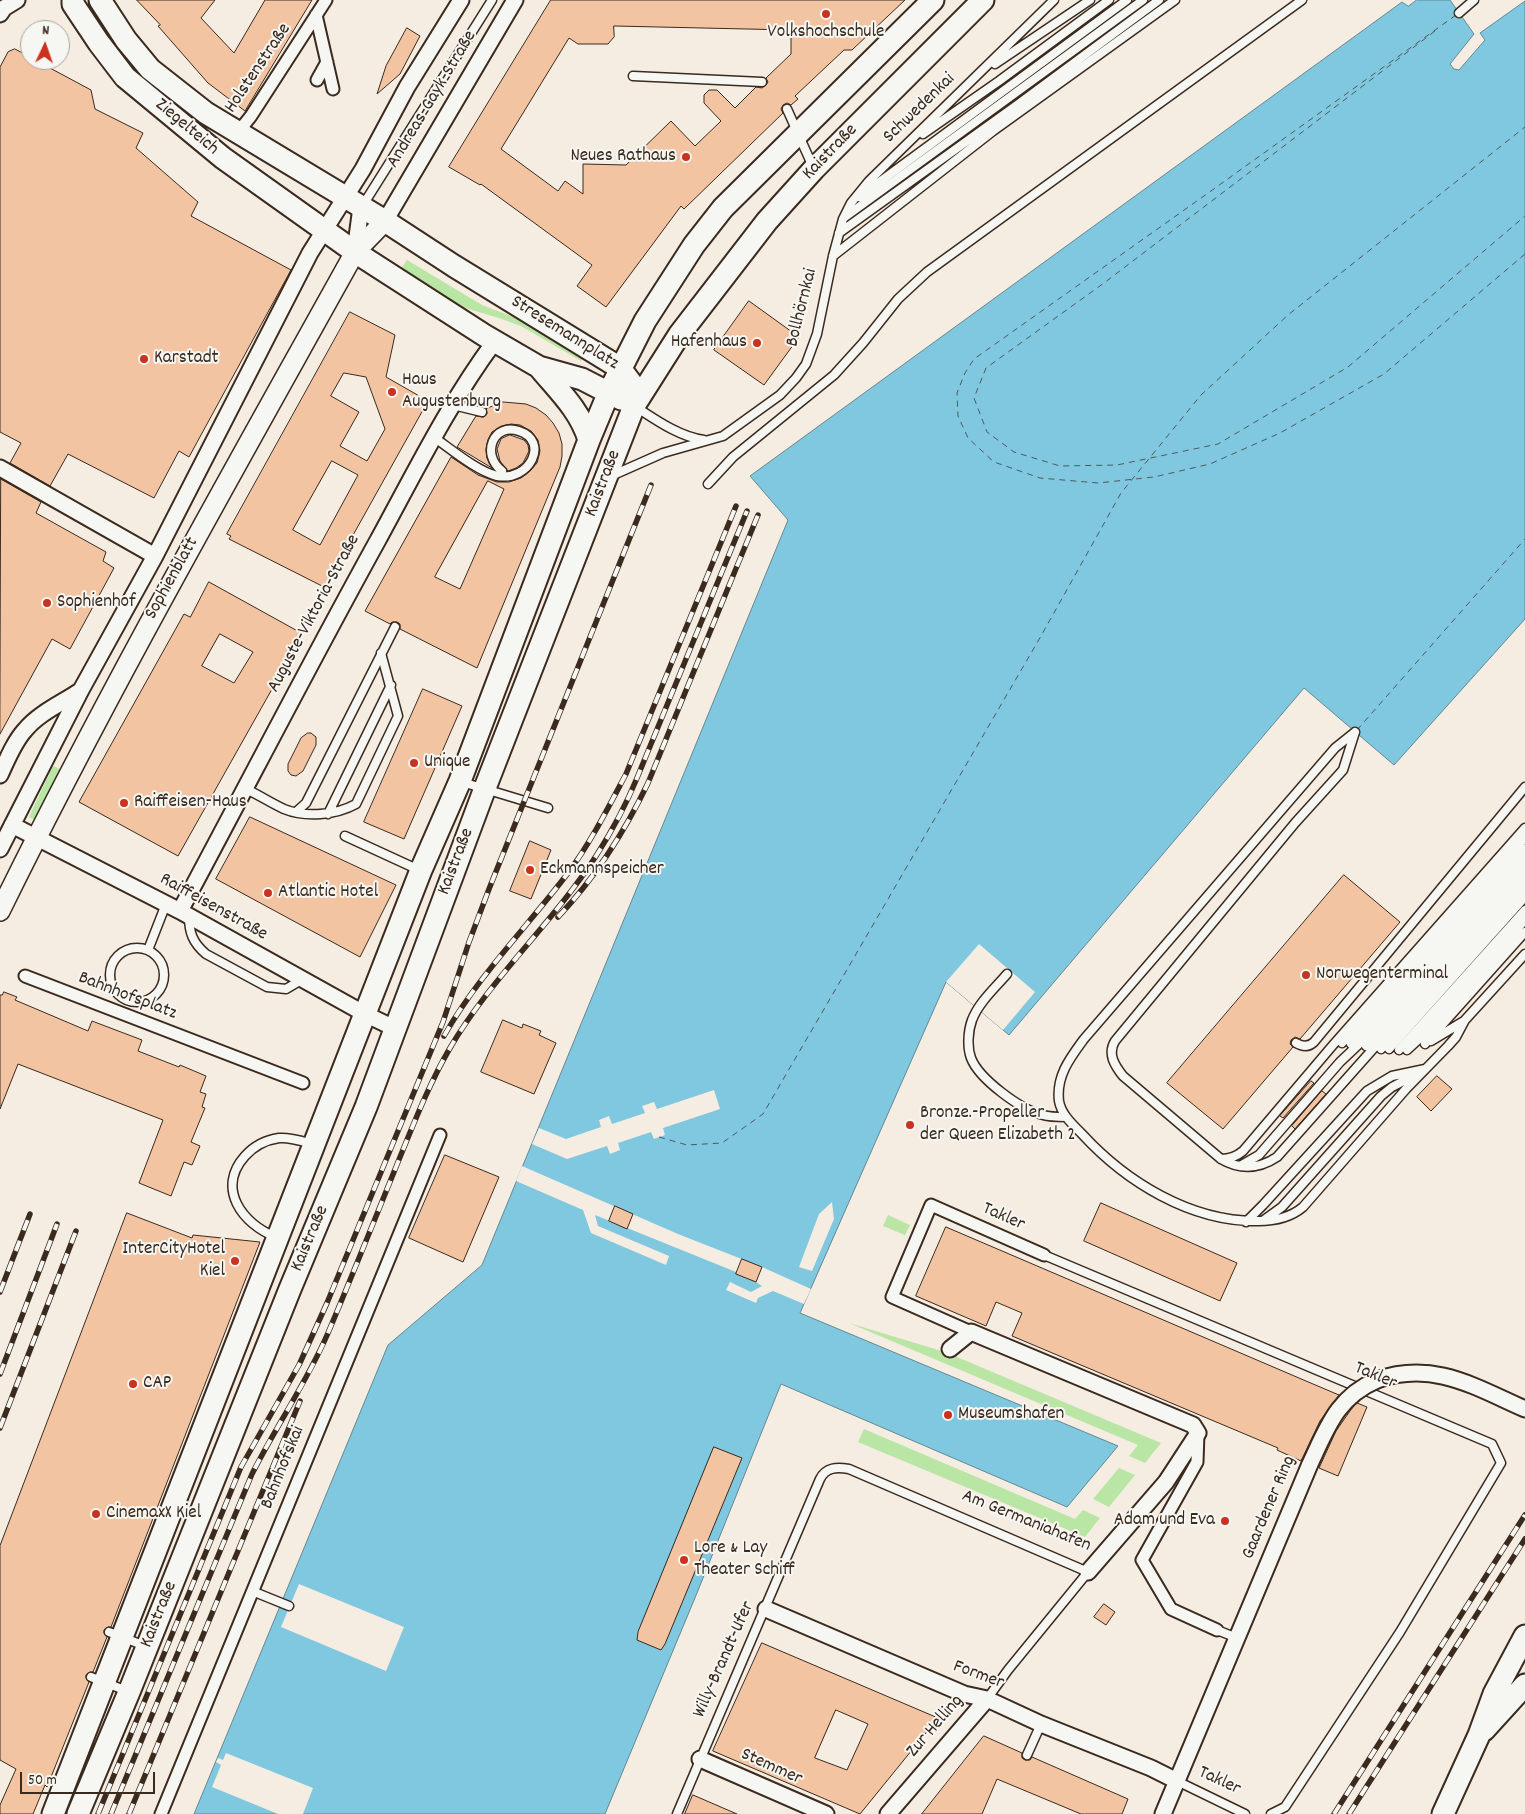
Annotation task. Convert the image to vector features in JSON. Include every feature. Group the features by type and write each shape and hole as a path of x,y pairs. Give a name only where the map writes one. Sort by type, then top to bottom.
{"main road":[{"name":"Ziegelteich","path":"73,0 98,43 125,77 210,149 355,252"},
{"name":"Ziegelteich","path":"100,0 126,40 150,69 206,113 385,221"},
{"name":"Kaistraße","path":"53,1814 115,1635 315,1145 421,870 460,782 589,440 620,368 645,321 694,245 723,208 933,0"},
{"name":"Kaistraße","path":"78,1814 129,1692 290,1289 366,1107 485,788 634,406 679,335 767,221 814,169 983,0"},
{"name":"Stresemannplatz","path":"385,221 454,266 620,368 632,384 634,406"},
{"name":"Stresemannplatz","path":"355,252 539,367 571,375 609,392 634,406"},
{"name":"Stresemannplatz","path":"539,367 575,409 583,423 589,440"},
{"path":"1444,1814 1479,1735 1494,1694 1525,1636"},
{"path":"1479,1735 1525,1685"}],"street":[{"name":"Holstenstraße","path":"238,131 251,116 326,0"},
{"name":"Andreas-Gayk-Straße","path":"324,230 353,202 369,157 407,87 461,0"},
{"name":"Andreas-Gayk-Straße","path":"385,221 515,0"},
{"path":"316,15 333,89"},
{"path":"317,80 327,62"},
{"path":"353,202 355,252"},
{"name":"Sophienblatt","path":"0,911 36,837 166,591 355,252 385,221"},
{"name":"Sophienblatt","path":"0,849 81,690 155,556 310,253 324,230"},
{"name":"Auguste-Viktoria-Straße","path":"178,910 246,789 338,612 453,405 495,341"},
{"path":"0,468 155,556"},
{"path":"0,775 25,729 41,716 81,690"},
{"name":"Raiffeisenstraße","path":"12,825 178,910 365,1014 394,1028"},
{"name":"Bahnhofsplatz","path":"25,976 303,1083"},
{"name":"Bahnhofskai","path":"161,1814 440,1135"},
{"name":"Takler","path":"971,1332 892,1298 931,1205 1044,1255"},
{"path":"950,1349 971,1332 1193,1425 1198,1433 1196,1462 1142,1560 1171,1609 1217,1630"},
{"name":"Gaardener Ring","path":"1163,1814 1310,1464 1333,1416 1346,1400 1370,1384 1388,1376 1413,1372 1454,1378 1525,1409"},
{"name":"Am Germaniahafen","path":"1088,1572 1166,1482 1198,1433"},
{"name":"Former","path":"766,1609 964,1694 987,1699 1040,1724 1151,1768 1177,1781"},
{"name":"Zur Helling","path":"888,1814 987,1699"},
{"name":"Stemmer","path":"700,1759 826,1814"}],"lane":[{"path":"353,202 492,0"},
{"name":"Schwedenkai","path":"833,256 843,219 851,203 870,180 1054,0"},
{"path":"978,74 1090,0"},
{"path":"905,146 999,81 1109,0"},
{"path":"851,203 1127,0"},
{"path":"843,219 1143,0"},
{"path":"839,233 1017,106 1159,0"},
{"path":"833,256 1002,125 1175,0"},
{"path":"708,484 733,457 834,375 863,343 898,299 927,272 1302,0"},
{"path":"1459,13 1474,0"},
{"path":"634,76 762,82"},
{"path":"787,109 814,169"},
{"name":"Bollhörnkai","path":"607,478 657,455 723,436 780,395 796,378 809,357 817,334 833,256"},
{"path":"453,405 482,412"},
{"path":"634,406 660,422 685,434 710,440"},
{"path":"435,438 478,468 497,476 508,476 524,470 534,458 532,442 527,435 520,431 512,429 504,431 492,442 490,451 492,459 502,471"},
{"path":"296,812 306,803 395,627"},
{"path":"246,789 285,809 296,812 328,814 344,810 356,804 398,716 381,653"},
{"path":"328,814 391,685"},
{"path":"1525,849 1277,1157 1254,1167 1238,1167 1221,1159 1123,1076 1113,1060 1112,1046 1295,824 1342,770 1355,732 1335,748 1084,1039 1060,1076 1059,1103 1066,1117 1090,1144 1124,1172 1162,1196 1217,1218 1246,1222 1286,1218 1296,1214 1303,1207 1406,1089 1456,1037 1466,1020 1525,954"},
{"path":"460,782 548,808"},
{"path":"1296,1043 1300,1046 1308,1046 1314,1042 1525,788"},
{"path":"1221,1159 1237,1156 1242,1151 1525,828"},
{"path":"345,836 421,870"},
{"path":"1366,1046 1525,838"},
{"path":"1366,1046 1525,858"},
{"path":"1366,1046 1525,868"},
{"path":"1366,1046 1525,878"},
{"path":"1366,1046 1525,887"},
{"path":"1238,1167 1259,1155 1340,1062 1366,1046 1525,897"},
{"path":"148,950 178,910 192,938 206,954 260,984 276,989 286,989 303,980"},
{"path":"1403,1050 1525,910"},
{"path":"1403,1050 1419,1040 1525,920"},
{"path":"1425,1044 1525,932"},
{"name":"Bahnhofsplatz","path":"129,949 148,950 157,957 163,967 163,985 151,999 140,1002 128,1001 117,994 111,984 111,965 118,955 129,949"},
{"path":"1006,974 978,1008 972,1021 969,1036 972,1060 994,1086 1022,1106 1043,1115 1066,1117"},
{"path":"1333,1045 1403,1050 1425,1044 1466,1020"},
{"path":"1262,1221 1282,1208 1381,1096 1392,1087 1427,1069"},
{"path":"1246,1222 1367,1091 1392,1076 1427,1069"},
{"path":"277,1238 257,1229 241,1213 233,1191 236,1170 242,1159 262,1142 286,1138 315,1145"},
{"name":"Takler","path":"1044,1255 1492,1444 1501,1463 1379,1666 1285,1807 1271,1814"},
{"name":"Am Germaniahafen","path":"832,1468 849,1470 1088,1572"},
{"name":"Willy-Brandt-Ufer","path":"677,1814 822,1474 832,1468"},
{"name":"Zur Helling","path":"987,1699 1008,1670 1088,1572"},
{"path":"252,1591 289,1606"},
{"path":"1217,1630 1237,1638"},
{"path":"115,1635 147,1646"},
{"path":"98,1680 129,1692"},
{"path":"1027,1755 1040,1724"},
{"name":"Takler","path":"1177,1781 1245,1814"}],"green space":[{"path":"407,260 482,305 529,323 584,355 581,361 521,326 455,305 401,269"},
{"path":"53,766 60,769 35,820 29,817"},
{"path":"888,1215 910,1225 905,1235 883,1226"},
{"path":"849,1323 945,1352 1161,1443 1145,1463 1129,1456 1138,1445"},
{"path":"864,1429 1075,1519 1083,1510 1100,1518 1085,1537 858,1442"},
{"path":"1119,1468 1135,1475 1109,1507 1093,1499"}],"water":[{"path":"1417,0 1450,0 1474,34 1450,64 1454,69 1459,70 1485,40 1480,33 1525,1 1525,619 1394,765 1304,688 1009,1035 946,982 800,1313 1118,1446 1067,1507 781,1384 605,1814 194,1814 388,1345 482,1265 788,520 750,476 1402,2 1408,6"}],"pier":[{"path":"979,944 1035,992 1003,1030 946,982"},
{"path":"714,1090 720,1109 663,1128 665,1135 654,1139 651,1132 618,1143 620,1150 610,1154 607,1146 567,1159 532,1144 539,1128 566,1139 601,1127 599,1120 609,1116 612,1124 645,1113 642,1106 654,1102 657,1109"},
{"path":"522,1166 811,1289 804,1304 773,1291 758,1298 756,1303 726,1290 730,1282 751,1292 762,1286 756,1282 736,1272 595,1215 598,1226 669,1256 666,1265 591,1233 583,1210 516,1181"},
{"path":"832,1202 834,1219 812,1271 799,1267 819,1214"},
{"path":"299,1584 404,1627 386,1671 281,1627"},
{"path":"226,1753 313,1788 303,1814 278,1814 212,1787 221,1765 216,1762 218,1758 223,1760"}],"building":[{"path":"137,0 215,0 201,18 234,53 265,0 312,0 245,111 208,83"},
{"name":"Neues Rathaus","path":"551,0 905,0 852,50 844,50 795,96 798,99 791,105 787,103 783,105 781,109 783,113 684,209 681,206 606,307 577,286 592,265 481,184 449,167","holes":["614,26 791,30 791,54 766,78 768,82 762,88 756,87 735,108 717,90 709,90 704,95 704,103 721,121 695,146 671,121 626,165 583,164 583,194 565,181 558,191 501,149 569,38 578,44 608,44 614,37"]},
{"path":"407,28 420,36 400,74 377,94 386,66"},
{"path":"15,49 20,52 20,70 54,70 91,90 95,109 143,133 136,148 198,202 191,216 291,270 189,457 179,451 154,498 68,454 50,486 10,463 21,443 0,432 0,67 8,52"},
{"name":"Hafenhaus","path":"749,301 799,337 764,385 714,350"},
{"path":"350,312 395,335 386,377 428,401 324,587 229,539 231,536 227,534","holes":["344,373 366,377 385,429 367,461 340,446 359,412 331,396","332,461 358,475 320,545 293,530"]},
{"path":"503,402 526,404 536,408 546,415 559,433 562,444 562,456 560,467 477,668 400,629 400,624 397,622 390,624 365,611 451,457 478,475 497,482 509,482 521,478 537,463 540,451 538,440 531,431 520,425 502,426 492,432 486,449 487,458 492,468 457,447 476,416 484,417 487,414 486,409","holes":["488,481 504,489 460,589 435,577"]},
{"path":"510,435 524,440 528,445 529,451 523,463 508,471 500,461 497,449 501,439"},
{"name":"Sophienhof","path":"1,479 41,502 36,513 106,552 103,561 114,568 70,649 52,639 0,734"},
{"path":"209,582 303,634 178,856 79,802 184,614 190,617","holes":["220,634 253,652 234,683 202,666"]},
{"path":"423,689 462,706 404,839 364,822"},
{"path":"308,733 316,737 316,745 303,771 296,776 291,775 288,771 288,764 301,738"},
{"path":"250,817 396,885 360,957 216,879"},
{"name":"Eckmannspeicher","path":"530,841 551,850 531,899 510,891"},
{"name":"Norwegenterminal","path":"1344,875 1400,922 1300,1039 1295,1037 1291,1040 1290,1044 1293,1047 1223,1129 1167,1083"},
{"path":"4,992 17,997 15,1000 88,1031 92,1021 142,1040 138,1051 206,1076 200,1092 206,1094 202,1107 205,1108 191,1142 200,1146 192,1165 184,1162 171,1196 139,1183 163,1120 18,1064 0,1109 0,995"},
{"path":"503,1020 522,1028 523,1024 541,1031 539,1035 556,1043 534,1094 481,1072"},
{"path":"1437,1076 1452,1089 1431,1111 1417,1097"},
{"path":"1311,1081 1314,1083 1283,1118 1280,1116"},
{"path":"1322,1091 1326,1094 1295,1129 1292,1126"},
{"path":"445,1155 499,1177 463,1262 409,1238"},
{"path":"1101,1203 1237,1263 1220,1301 1084,1241"},
{"path":"615,1206 633,1214 627,1229 609,1221"},
{"name":"CAP","path":"127,1213 192,1238 193,1235 260,1242 111,1627 104,1630 107,1637 93,1672 86,1675 89,1682 47,1787 45,1785 33,1814 0,1814 0,1805 16,1769 0,1760 0,1546"},
{"path":"946,1227 1339,1395 1320,1421 1301,1461 1277,1450 1278,1448 1012,1336 1022,1313 996,1302 986,1326 916,1296"},
{"path":"742,1259 762,1267 756,1282 736,1274"},
{"path":"1357,1403 1367,1407 1338,1476 1319,1468 1336,1431"},
{"name":"Lore & Lay Theater Schiff","path":"714,1447 742,1458 661,1650 637,1640 638,1632"},
{"path":"1104,1604 1115,1612 1106,1625 1094,1617"},
{"path":"762,1643 938,1718 860,1814 713,1751","holes":["836,1710 868,1724 847,1770 815,1758"]},
{"path":"984,1736 1022,1753 1022,1758 1025,1760 1030,1760 1032,1757 1128,1799 1122,1814 1081,1814 997,1779 982,1814 922,1814"},
{"path":"693,1795 737,1814 685,1814"}],"ferry route":[{"path":"1456,15 974,359 965,373 957,393 958,416 968,438 994,462 1040,478 1098,483 1154,477 1210,464 1280,433 1384,374 1525,254"},
{"path":"1435,31 1104,283 986,368 974,398 987,432 1014,452 1060,466 1117,465 1218,444 1348,367 1525,216"},
{"path":"659,1137 687,1145 722,1143 763,1114 1041,636 1121,493 1201,395 1288,315 1525,127"},
{"path":"1357,730 1525,539"}],"railway":[{"path":"98,1814 241,1467 299,1365 327,1303 443,1022 469,942 489,889 651,485"},
{"path":"444,1036 487,972 568,873 606,812 626,774 736,506"},
{"path":"111,1814 252,1474 320,1351 435,1076 466,1022 579,881 613,827 633,788 747,511"},
{"path":"558,917 597,870 629,819 648,783 758,515"},
{"path":"0,1292 30,1214"},
{"path":"0,1374 57,1224"},
{"path":"0,1428 76,1231"},
{"path":"129,1814 300,1401"},
{"path":"1334,1814 1525,1515"},
{"path":"1349,1814 1525,1539"}],"place":[{"name":"Volkshochschule","path":"826,14"},
{"name":"Neues Rathaus","path":"686,157"},
{"name":"Hafenhaus","path":"757,343"},
{"name":"Karstadt","path":"144,359"},
{"name":"Haus Augustenburg","path":"392,392"},
{"name":"Sophienhof","path":"47,603"},
{"name":"Unique","path":"414,763"},
{"name":"Raiffeisen-Haus","path":"124,803"},
{"name":"Eckmannspeicher","path":"530,870"},
{"name":"Atlantic Hotel","path":"268,893"},
{"name":"Norwegenterminal","path":"1306,975"},
{"name":"Bronze.-Propeller der Queen Elizabeth 2","path":"910,1125"},
{"name":"InterCityHotel Kiel","path":"235,1261"},
{"name":"CAP","path":"133,1384"},
{"name":"Museumshafen","path":"948,1415"},
{"name":"CinemaxX Kiel","path":"96,1514"},
{"name":"Adam und Eva","path":"1225,1521"},
{"name":"Lore & Lay Theater Schiff","path":"684,1560"}]}
